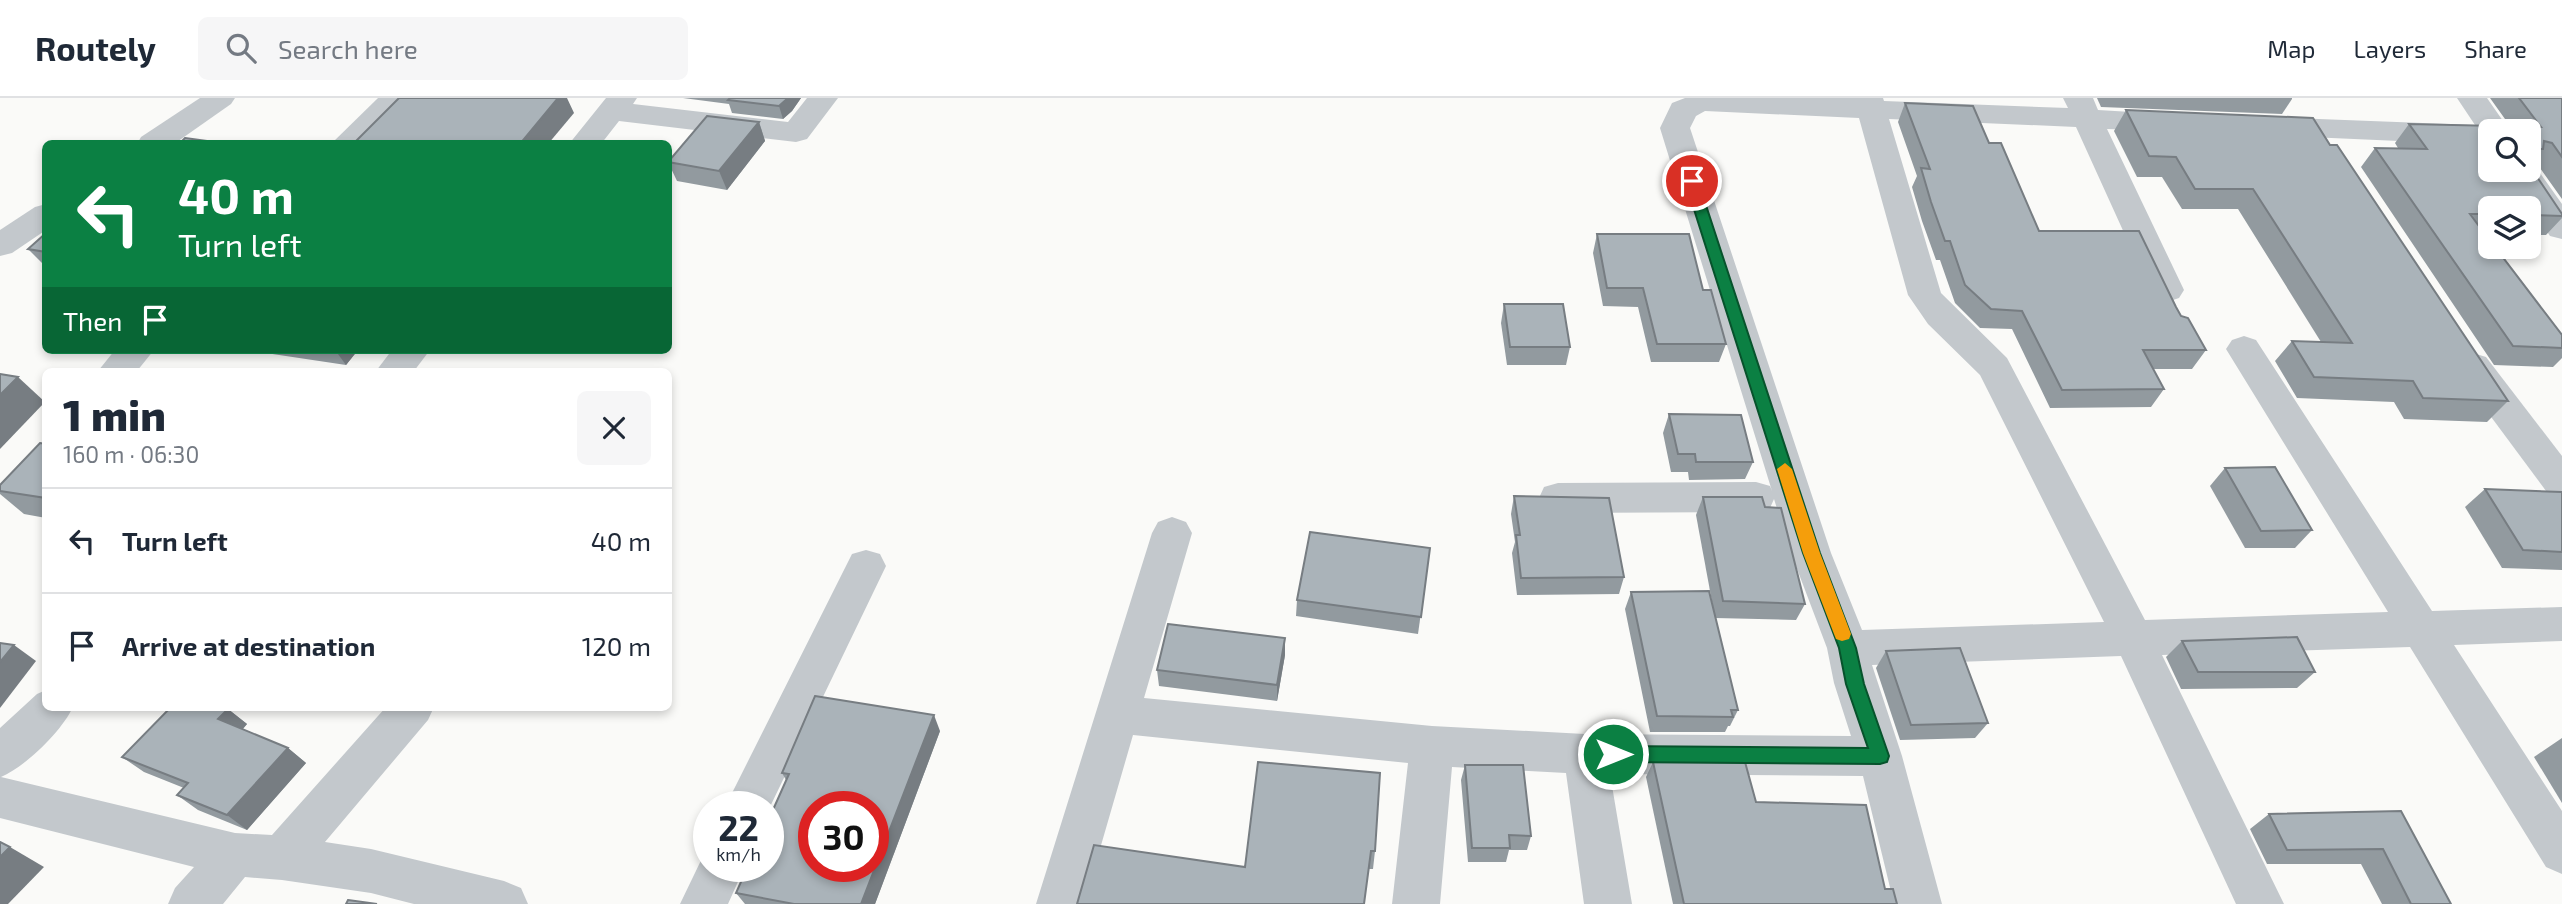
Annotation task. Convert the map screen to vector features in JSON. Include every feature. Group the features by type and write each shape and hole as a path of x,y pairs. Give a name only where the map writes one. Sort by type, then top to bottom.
{"street":[{"path":"158,140 220,98"},
{"path":"350,140 396,98"},
{"path":"587,140 617,104 796,132 823,98"},
{"path":"2296,98 2337,162"},
{"path":"2472,98 2487,119"},
{"path":"1918,904 1880,756 1855,684 1848,648 1794,497 1675,128 1683,110 1701,102 1750,101 2083,108 2194,122"},
{"path":"1869,103 1925,295 1953,331 1975,345 1994,367 2133,638 2260,904"},
{"path":"2083,108 2177,312"},
{"path":"2234,124 2478,135"},
{"path":"2530,182 2562,228"},
{"path":"0,245 42,218"},
{"path":"2459,344 2562,484"},
{"path":"2244,349 2562,852"},
{"path":"119,368 132,354"},
{"path":"397,368 409,354"},
{"path":"1517,498 1794,497"},
{"path":"1060,904 1172,533"},
{"path":"755,791 866,566"},
{"path":"1848,648 2562,624"},
{"path":"0,757 48,711"},
{"path":"282,858 410,711"},
{"path":"1117,714 1432,746 1585,754 1880,756"},
{"path":"1416,904 1432,746"},
{"path":"1585,754 1608,904"},
{"path":"0,797 235,855 282,858 361,887 504,904"},
{"path":"192,904 235,855"},
{"path":"704,904 714,882"}],"building":[{"path":"399,98 558,98 523,140 357,140"},
{"path":"788,98 779,106 728,100"},
{"path":"2519,98 2562,98 2562,157 2552,143 2544,141 2541,149 2541,119 2535,119"},
{"path":"1905,103 1973,106 1989,143 2001,143 2039,231 2139,231 2181,316 2188,318 2206,350 2143,350 2164,389 2062,390 2022,311 1991,309 1965,285 1950,241 1945,241 1931,202 1921,168 1930,169"},
{"path":"2126,110 2313,118 2330,145 2337,145 2508,401 2423,398 2413,381 2314,377 2292,341 2352,343 2253,189 2195,189 2176,157 2149,156"},
{"path":"707,116 759,122 719,171 672,163 672,157"},
{"path":"2409,124 2478,126 2478,182 2540,182 2562,216 2541,215 2541,196 2478,196 2478,214 2470,214 2478,225 2478,259 2504,259 2562,335 2562,348 2513,346 2375,148 2427,149"},
{"path":"1597,234 1689,234 1703,290 1711,290 1726,344 1657,344 1643,288 1607,288"},
{"path":"42,237 42,251 28,249"},
{"path":"1504,304 1563,304 1570,347 1510,347"},
{"path":"0,374 18,377 0,395"},
{"path":"1669,414 1741,415 1753,462 1696,462 1695,454 1678,454"},
{"path":"42,443 42,497 0,491 0,485"},
{"path":"2275,467 2312,530 2261,531 2225,468"},
{"path":"2485,489 2562,492 2562,552 2523,550"},
{"path":"1514,496 1609,498 1624,577 1521,578 1516,535 1520,535"},
{"path":"1703,497 1762,497 1765,507 1781,508 1805,604 1723,601"},
{"path":"1310,532 1430,548 1421,617 1297,600"},
{"path":"1709,591 1738,710 1731,710 1733,717 1657,716 1631,592"},
{"path":"1168,624 1285,638 1277,685 1157,670"},
{"path":"2297,637 2315,672 2198,672 2182,641"},
{"path":"0,643 14,645 0,662"},
{"path":"1960,648 1988,723 1911,725 1886,651"},
{"path":"815,696 934,715 889,832 889,791 798,791 798,882 869,882 861,904 794,904 736,893 741,882 784,882 784,791 781,791 789,774 782,773"},
{"path":"167,711 226,711 218,719 288,748 227,815 177,795 188,783 122,757"},
{"path":"1258,762 1380,773 1375,851 1371,851 1364,904 1077,904 1094,845 1245,867"},
{"path":"1653,762 1745,762 1756,802 1866,805 1885,889 1893,889 1897,904 1684,904"},
{"path":"1465,765 1523,765 1531,836 1509,835 1510,848 1472,848"},
{"path":"2401,811 2451,904 2411,904 2383,849 2287,850 2269,814"},
{"path":"0,842 10,847 0,857"},
{"path":"348,900 377,904 346,904"}],"slow traffic":[{"path":"1785,469 1811,553 1842,634"}],"route":[{"path":"1613,754 1880,756 1855,684 1848,648 1811,553 1692,181"}]}
